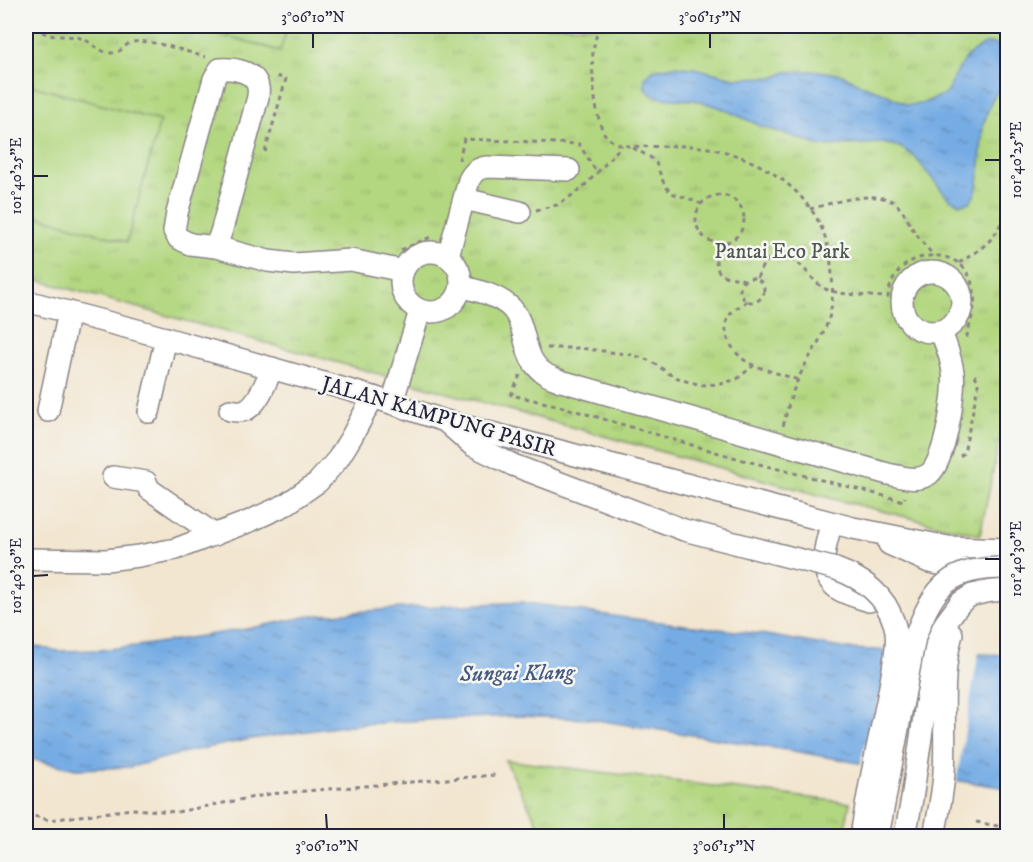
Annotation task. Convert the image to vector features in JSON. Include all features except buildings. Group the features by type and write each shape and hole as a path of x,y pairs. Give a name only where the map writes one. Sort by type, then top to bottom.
{"street":[{"path":"216,246 258,97 258,85 253,78 244,72 230,68 220,69 214,79 174,231 178,238 190,244 216,246 268,261 294,264 351,260 399,261 405,266 420,253 439,252 448,256 460,271 462,281 456,299 450,306 430,313 411,305 404,296 401,286 399,261"},
{"path":"448,256 472,175 481,168 569,170"},
{"path":"464,199 520,212"},
{"path":"461,286 497,298 509,306 517,316 529,355 535,366 543,373 561,381 908,478 920,478 929,474 943,448 954,389 950,357 941,332"},
{"name":"JALAN KAMPUNG PASIR","path":"27,305 69,312 166,338 383,400 442,420 853,528"},
{"path":"26,559 106,560 176,549 285,506 318,482 383,400 420,310"},
{"path":"48,411 69,312"},
{"path":"149,412 166,338"},
{"path":"230,410 245,410 251,406 262,392 272,368"},
{"path":"442,420 472,445 513,465 684,530 836,569 855,576 870,587 882,600 895,624 896,651 861,837"},
{"path":"113,477 146,482 149,489 214,535"},
{"path":"832,523 824,549 826,574 838,589 869,601"},
{"path":"853,528 948,547 1008,549"},
{"path":"853,528 929,562 1008,578"},
{"path":"878,837 915,637 925,612 936,593 961,573 972,570 1008,568"},
{"path":"905,837 933,655 940,630 961,602 972,595 1008,590"},
{"path":"934,837 944,773 947,660 961,602"},
{"path":"889,692 910,667"}],"path":[{"path":"35,26 47,35 84,39 109,53 119,52 138,41 207,57"},
{"path":"599,26 593,51 592,76 599,120 604,134 616,144 631,147 692,146 719,150 763,166 801,197 817,219 829,249 832,302 828,326 790,395 780,443"},
{"path":"925,26 948,28 962,26"},
{"path":"263,73 286,79 263,156"},
{"path":"458,161 464,139 579,144 597,173"},
{"path":"520,212 556,205 580,190 622,145"},
{"path":"631,147 650,157 656,163 664,184 671,193 701,204"},
{"path":"714,196 729,196 741,207 744,222 736,236 730,240 718,242 702,234 698,227 697,212 707,199 714,196"},
{"path":"810,209 853,199 878,197 892,201 900,207 915,233 934,256"},
{"path":"959,263 986,246 996,234 1008,198"},
{"path":"399,261 436,234"},
{"path":"718,242 716,256 717,269 720,274 744,280"},
{"path":"757,278 763,265 770,258 778,256 789,258 800,264 826,289 888,297 890,285 897,273 909,263 924,257 940,255 964,267 975,294 966,346"},
{"path":"757,278 763,283 765,288 762,298 755,302 747,301 740,291 744,280 757,278"},
{"path":"747,301 732,312 725,325 732,346 748,363 798,380"},
{"path":"754,365 737,379 721,384 702,385 682,380 651,361 633,354 580,348 544,347 529,355 511,395 556,405 743,460 904,501 908,491"},
{"path":"953,460 964,453 978,386 978,380 969,366"},
{"path":"26,814 49,819 132,809 177,812 270,794 495,775"},
{"path":"976,822 1008,828"}],"green space":[{"name":"Pantai Eco Park","path":"26,26 1007,26 1007,403 980,535 837,500 26,277"},
{"path":"192,26 288,26 280,51"},
{"path":"26,84 160,121 127,242 26,213"},
{"path":"505,760 850,803 843,836 544,836"}],"water":[{"path":"985,44 995,44 1003,50 1007,64 1004,80 991,102 983,125 976,192 970,202 960,204 948,198 914,156 900,147 883,143 821,146 761,126 719,107 694,100 654,96 645,89 645,78 653,70 674,66 735,78 776,77 786,72 819,71 843,75 907,105 921,104 947,93 968,55"},
{"name":"Sungai Klang","path":"522,602 627,618 760,634 847,649 1007,655 1007,788 590,719 517,716 350,725 251,739 186,752 131,767 76,769 26,758 26,645 58,651 100,650 246,629 310,616 402,608"}],"pier":[{"path":"887,647 979,650 956,783 861,767 862,756 882,691"}]}
